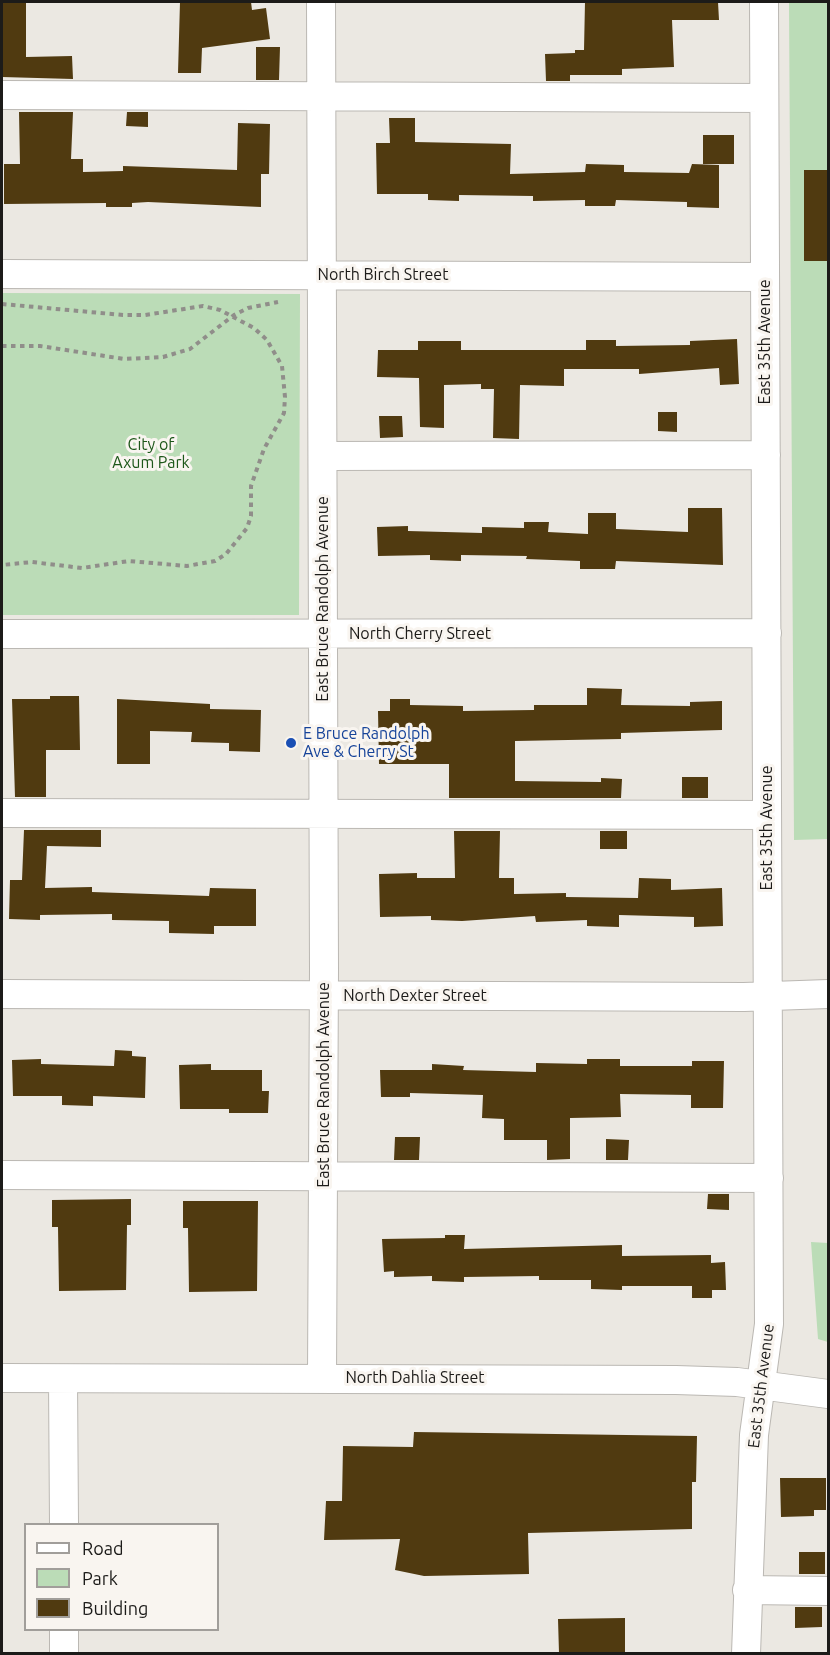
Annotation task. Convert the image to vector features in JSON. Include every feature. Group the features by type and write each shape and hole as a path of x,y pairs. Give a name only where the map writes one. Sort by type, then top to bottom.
{"street":[{"name":"East Bruce Randolph Avenue","path":"321,2 324,634 322,1377"},
{"name":"East 35th Avenue","path":"746,1653 754,1434 769,1324 764,2"},
{"path":"2,95 764,98"},
{"name":"North Birch Street","path":"2,274 765,277"},
{"path":"323,456 766,455"},
{"name":"North Cherry Street","path":"2,634 767,633"},
{"path":"2,813 767,815"},
{"name":"North Dexter Street","path":"2,994 769,997 828,994"},
{"path":"2,1175 769,1178"},
{"name":"North Dahlia Street","path":"2,1378 322,1377 676,1380 761,1386 828,1394"},
{"path":"63,1379 64,1523"},
{"path":"747,1590 828,1591"},
{"path":"64,1631 64,1653"}],"path":[{"path":"2,346 40,346 104,358 141,360 190,349 234,315 248,308 280,302"},
{"path":"2,304 123,315 145,315 203,306 234,315 254,328 276,354 282,366 285,397 284,413 264,449 251,486 251,516 247,528 232,548 215,561 201,565 146,561 82,568 32,562 2,565"}],"green space":[{"path":"789,2 828,2 828,839 794,840"},
{"name":"City of Axum Park","path":"2,293 300,294 299,615 2,615"},
{"path":"811,1242 828,1243 828,1342 818,1339"}],"building":[{"path":"2,2 26,2 26,57 72,56 73,79 2,77"},
{"path":"180,2 251,2 252,10 266,8 270,39 202,48 201,73 178,73"},
{"path":"585,2 718,2 719,20 672,20 674,67 622,69 622,75 570,75 570,81 546,81 545,54 575,53 575,50 584,50"},
{"path":"256,47 280,47 279,80 256,80"},
{"path":"19,112 73,112 71,159 83,159 83,172 123,171 123,166 237,170 238,123 270,124 269,174 261,174 261,207 148,202 132,203 132,207 106,207 106,203 4,204 4,164 20,164"},
{"path":"127,112 148,112 148,127 126,126"},
{"path":"389,118 415,118 415,142 511,144 510,174 585,172 586,164 624,165 624,172 689,173 692,164 719,165 719,208 687,207 687,202 616,200 615,206 585,206 585,200 533,201 533,196 459,195 459,201 428,200 428,194 377,194 376,143 390,143"},
{"path":"703,135 734,135 734,164 703,164"},
{"path":"804,170 828,170 828,261 804,261"},
{"path":"737,339 739,384 720,385 719,368 639,374 639,369 564,369 564,386 520,385 519,439 493,438 494,389 481,389 481,384 444,385 444,428 420,427 419,378 377,377 378,350 418,350 418,341 461,341 461,350 586,350 586,340 616,340 616,346 690,345 690,341"},
{"path":"658,412 677,412 677,432 658,431"},
{"path":"379,416 402,416 403,437 380,438"},
{"path":"688,508 722,508 723,565 616,561 615,569 580,569 580,561 526,559 527,556 461,555 461,561 430,560 430,555 378,556 377,527 408,526 408,531 482,533 482,527 524,528 524,522 549,522 548,532 588,534 588,513 616,513 616,529 688,532"},
{"path":"587,688 622,689 621,705 690,706 690,702 722,701 722,730 621,733 621,739 515,741 515,781 601,782 601,778 622,779 621,798 449,798 449,764 379,764 378,711 390,711 390,699 410,699 410,705 463,706 463,711 534,710 534,705 587,705"},
{"path":"50,696 79,696 80,750 46,750 46,797 15,797 12,699 50,699"},
{"path":"117,699 210,704 210,709 261,710 260,752 229,751 229,743 191,742 192,732 150,731 150,764 117,764"},
{"path":"682,777 708,777 708,798 682,798"},
{"path":"24,830 101,830 101,847 47,846 45,888 92,887 92,892 209,896 210,888 256,889 256,926 214,926 214,934 169,933 169,921 112,920 112,914 40,915 40,920 9,919 10,880 22,880"},
{"path":"454,831 500,831 499,878 514,878 514,894 566,893 566,897 638,898 639,878 671,879 671,890 722,888 723,926 694,927 694,917 619,915 619,927 587,926 587,920 536,922 535,916 462,921 431,920 431,916 380,917 379,874 417,873 417,878 455,878"},
{"path":"600,831 627,831 627,849 600,849"},
{"path":"115,1050 132,1051 132,1056 146,1057 145,1098 93,1096 93,1106 62,1105 62,1096 13,1096 12,1060 41,1059 41,1064 114,1066"},
{"path":"587,1059 620,1059 620,1066 692,1066 692,1061 724,1061 723,1108 691,1108 691,1095 620,1094 621,1117 570,1118 570,1159 547,1160 547,1140 504,1140 504,1119 482,1118 483,1095 410,1093 410,1097 381,1097 380,1070 432,1070 432,1064 464,1066 463,1070 536,1072 536,1063 587,1064"},
{"path":"211,1064 211,1070 262,1070 262,1091 269,1091 268,1113 229,1113 229,1109 180,1109 179,1065"},
{"path":"395,1137 420,1137 419,1160 394,1160"},
{"path":"606,1139 629,1140 628,1160 606,1160"},
{"path":"708,1194 729,1194 729,1210 707,1209"},
{"path":"131,1199 131,1225 127,1225 126,1290 59,1291 58,1227 52,1227 52,1200"},
{"path":"183,1201 258,1201 257,1291 189,1292 188,1228 183,1228"},
{"path":"445,1235 465,1235 464,1249 622,1245 622,1256 711,1255 711,1263 725,1262 726,1290 712,1290 712,1298 692,1298 692,1286 622,1286 622,1290 591,1289 591,1280 539,1280 539,1276 464,1277 464,1282 432,1281 432,1276 394,1277 394,1271 384,1272 382,1239 445,1238"},
{"path":"414,1432 697,1436 696,1482 692,1482 692,1529 528,1533 529,1574 424,1576 395,1570 400,1539 324,1540 326,1501 342,1501 343,1446 413,1447"},
{"path":"780,1478 826,1478 826,1510 814,1510 814,1516 781,1517"},
{"path":"799,1552 825,1552 825,1574 799,1574"},
{"path":"795,1607 822,1607 822,1627 795,1628"},
{"path":"625,1618 625,1653 559,1653 558,1619"}],"place":[{"name":"E Bruce Randolph Ave & Cherry St","path":"291,743"}]}
